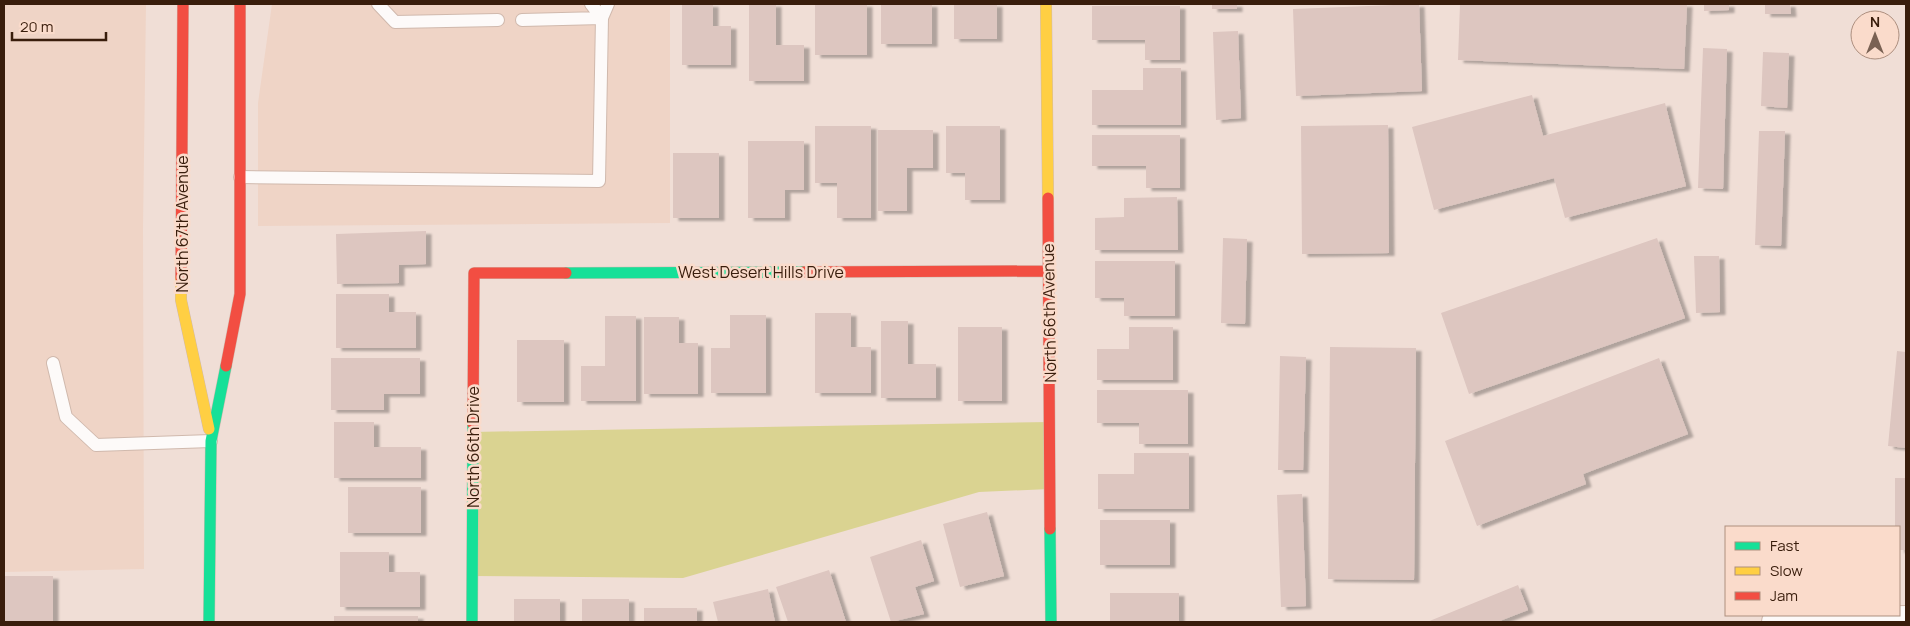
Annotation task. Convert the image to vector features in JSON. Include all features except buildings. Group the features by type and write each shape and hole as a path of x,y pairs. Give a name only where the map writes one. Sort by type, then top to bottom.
{"street":[{"name":"North 67th Avenue","path":"183,4 181,300 212,441"},
{"name":"North 67th Avenue","path":"209,622 212,441 240,294 240,4"},
{"name":"North 66th Avenue","path":"1046,4 1051,622"},
{"name":"West Desert Hills Drive","path":"474,273 1048,270"},
{"name":"North 66th Drive","path":"472,622 474,273"},
{"path":"1775,622 1906,619"}],"lane":[{"path":"378,4 395,22 498,20"},
{"path":"591,4 602,18"},
{"path":"240,177 599,181 602,18 608,4"},
{"path":"522,20 602,18"},
{"path":"53,363 66,417 96,444 122,446 212,441"}],"shaded area":[{"path":"4,4 146,4 143,229 144,569 4,572"},
{"path":"272,4 670,4 670,223 258,226 258,103"},
{"path":"1050,422 1050,489 979,492 683,578 472,576 473,432"}],"traffic: fast":[{"path":"566,273 803,272"},
{"path":"209,622 211,441 226,366"},
{"path":"472,622 473,424"},
{"path":"1050,529 1051,622"}],"traffic: slow":[{"path":"1046,4 1048,198"},
{"path":"181,278 181,300 209,429"}],"traffic: jam":[{"path":"181,278 183,4"},
{"path":"226,366 240,294 240,4"},
{"path":"1048,198 1050,529"},
{"path":"803,272 1048,271"},
{"path":"473,424 474,273 566,273"}]}
